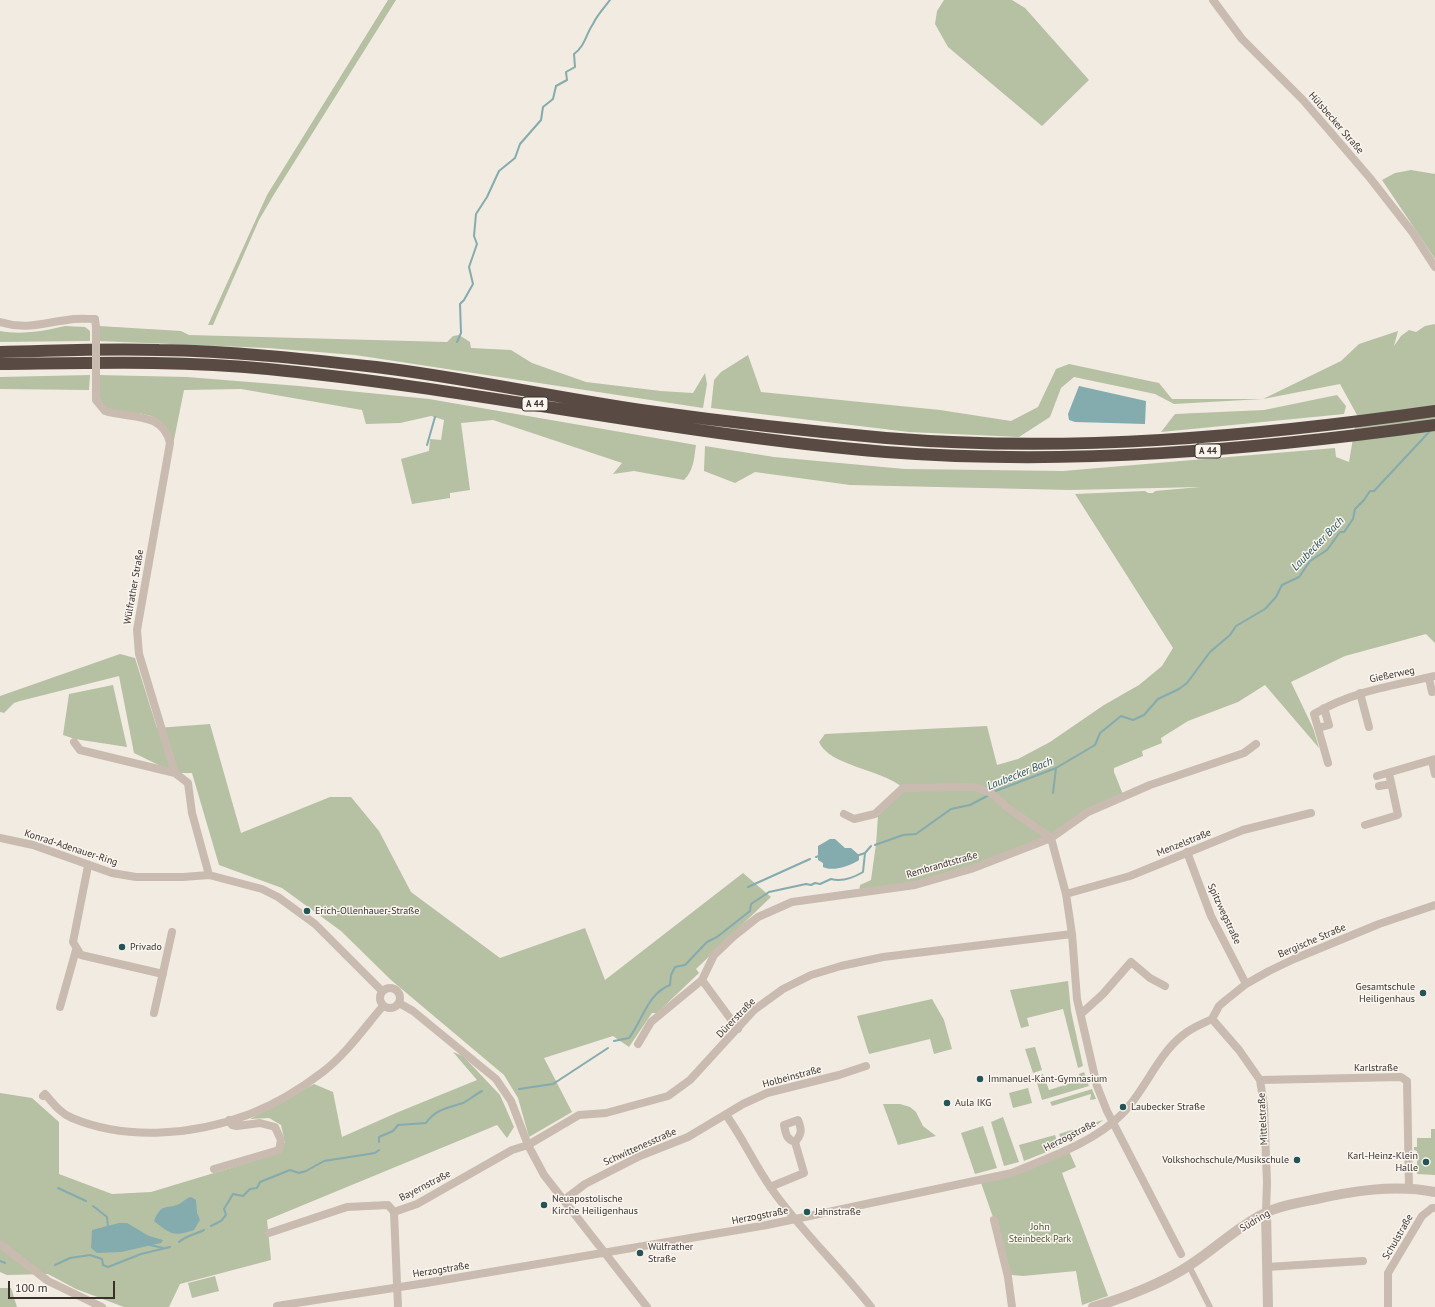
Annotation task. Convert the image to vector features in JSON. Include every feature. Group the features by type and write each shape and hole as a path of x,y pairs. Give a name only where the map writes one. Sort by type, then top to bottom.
{"highway":[{"name":"A 44","path":"0,352 163,350 262,355 378,367 498,385 648,411 782,428 889,438 978,443 1069,444 1230,436 1345,424 1435,411"},
{"name":"A 44","path":"0,364 145,363 264,368 374,381 736,435 888,452 1061,457 1130,455 1231,449 1347,437 1435,424"}],"street":[{"name":"Hülsbecker Straße","path":"1213,0 1242,39 1303,100 1370,178 1413,233 1435,267"},
{"name":"Wülfrather Straße","path":"0,322 22,326 44,325 67,320 95,319 96,400 105,411 152,420 161,424 168,432 170,443 137,630 138,654 175,773 188,783 192,813 209,875"},
{"name":"Gießerweg","path":"1324,708 1360,693 1432,677 1432,692 1435,691"},
{"name":"Gießerweg","path":"1360,693 1369,727"},
{"path":"1318,728 1329,725 1324,708 1314,714 1318,728 1328,763"},
{"path":"74,742 80,750 175,773"},
{"name":"Rembrandtstraße","path":"702,980 714,955 734,936 758,917 792,902 915,885 971,869 1051,838 1088,812 1150,785 1244,753 1256,744"},
{"path":"1377,776 1433,760 1435,774"},
{"path":"1365,824 1398,815 1389,773"},
{"path":"1379,786 1391,784"},
{"path":"844,814 854,819 876,814 903,788 974,787 991,794 1008,808 1051,838 1066,894 1072,934 1077,999 1097,1086 1101,1098 1181,1254"},
{"name":"Menzelstraße","path":"1066,894 1130,876 1243,830 1311,813"},
{"name":"Konrad-Adenauer-Ring","path":"0,838 33,845 88,866 112,873 136,877 183,878 209,875"},
{"name":"Spitzwegstraße","path":"1186,852 1211,916 1246,984"},
{"path":"88,866 73,942 76,950 81,955 163,974"},
{"path":"209,875 262,889 278,897 315,924 382,991"},
{"name":"Bergische Straße","path":"1212,1020 1219,1006 1246,984 1294,959 1379,924 1435,906"},
{"path":"154,1013 172,932"},
{"name":"Dürerstraße","path":"528,1145 579,1115 606,1113 668,1096 690,1080 754,1010 783,989 811,975 841,966 883,957 1072,934"},
{"path":"60,1007 76,950"},
{"path":"1081,1014 1102,994 1131,962 1150,978 1164,986"},
{"path":"638,1044 651,1022 702,980 738,1029"},
{"path":"391,988 396,990 400,998 399,1003 392,1009 383,1006 379,998 382,991 391,988"},
{"path":"399,1003 413,1011 496,1079 517,1112 528,1145 544,1174 648,1307"},
{"path":"43,1096 45,1094 57,1108 71,1118 129,1132 167,1132 229,1120 274,1103 324,1071 347,1049 383,1006"},
{"name":"Mittelstraße","path":"1212,1020 1239,1050 1260,1080 1267,1182 1266,1212 1268,1307"},
{"name":"Herzogstraße","path":"277,1306 426,1283 795,1219 1012,1173 1068,1148 1107,1128 1126,1110 1155,1070 1160,1058 1182,1035 1212,1020"},
{"name":"Holbeinstraße","path":"726,1115 743,1104 767,1093 839,1075 866,1066"},
{"name":"Karlstraße","path":"1260,1080 1402,1077 1407,1081 1410,1189"},
{"path":"726,1115 738,1130 770,1187 795,1219 871,1307"},
{"name":"Schwittenesstraße","path":"564,1200 585,1184 640,1156 688,1136 726,1115"},
{"path":"214,1169 279,1150 280,1140 275,1127 260,1123 237,1126 232,1125 229,1120"},
{"path":"770,1187 804,1173 795,1142"},
{"name":"Bayernstraße","path":"398,1307 394,1212 417,1204 512,1150 528,1145"},
{"name":"Südring","path":"1093,1307 1139,1290 1189,1266 1266,1212 1296,1203 1355,1192 1410,1189 1435,1192"},
{"path":"269,1233 347,1207 388,1205 394,1212"},
{"name":"Schulstraße","path":"1388,1307 1388,1274 1422,1216 1432,1208 1435,1208"},
{"path":"994,1220 1008,1277 1012,1307"},
{"path":"0,1244 48,1281 100,1307"},
{"path":"1267,1267 1363,1261"},
{"path":"1189,1266 1210,1307"}],"green space":[{"path":"388,0 396,0 259,220 213,325 208,325 267,195"},
{"path":"944,0 1012,0 1025,8 1089,80 1042,126 948,47 935,24 937,11"},
{"path":"1411,170 1435,174 1435,259 1382,180 1395,173"},
{"path":"1435,324 1435,643 1426,634 1345,656 1291,682 1313,728 1319,748 1265,685 1238,702 1188,721 1161,738 1162,743 1142,751 1143,756 1114,768 1114,772 1124,797 1088,812 1051,838 915,885 859,893 860,885 871,880 878,816 903,788 882,776 833,757 819,742 825,734 987,726 997,765 1018,759 1050,742 1104,705 1139,685 1162,666 1173,648 1075,494 1145,491 1148,493 1153,493 1155,491 1200,487 1070,490 850,485 755,472 735,483 704,471 705,446 774,457 905,469 1063,471 1335,448 1336,457 1349,462 1357,415 1340,384 1263,399 1341,361 1359,344 1398,331 1394,346 1401,336 1409,330 1416,332 1425,326"},
{"path":"65,326 85,327 90,331 90,341 0,342 0,331 16,333 33,332"},
{"path":"99,326 181,331 189,335 447,342 453,336 459,335 470,342 471,348 511,350 532,363 586,382 661,391 693,393 705,373 707,384 703,408 355,355 268,348 98,341"},
{"path":"748,355 761,392 940,410 1011,421 1038,407 1056,369 1069,364 1159,383 1172,399 1263,399 1174,404 1155,394 1074,377 1061,388 1050,417 1019,437 909,432 711,408 714,380 721,372"},
{"path":"90,375 89,390 0,389 0,377"},
{"path":"98,375 187,377 429,399 696,445 692,468 684,480 634,471 613,474 622,463 493,420 461,423 470,490 450,493 450,498 412,504 401,459 429,451 430,439 441,440 444,420 431,416 400,423 366,424 362,410 241,389 184,390 173,445 168,430 160,421 150,416 118,412 109,409 102,403 100,400 98,386"},
{"path":"1337,395 1346,406 1344,414 1161,432 1175,414 1264,410"},
{"path":"120,654 135,658 157,728 210,724 241,833 330,797 351,797 379,831 411,892 500,958 585,928 605,980 743,873 771,897 696,969 699,973 657,1013 652,1013 629,1047 613,1036 544,1058 572,1112 529,1137 518,1098 504,1075 391,980 341,931 282,888 219,865 192,773 175,773 134,753 119,676 20,701 14,703 4,713 0,712 0,696"},
{"path":"113,685 127,747 75,739 63,735 69,694"},
{"path":"1068,981 1071,1011 1083,1066 1078,1068 1063,1009 1027,1018 1029,1026 1021,1028 1010,990"},
{"path":"932,999 944,1020 952,1049 934,1054 930,1039 869,1054 857,1016"},
{"path":"1035,1047 1042,1070 1033,1073 1025,1049"},
{"path":"453,1052 463,1056 500,1095 514,1127 507,1138 497,1125 267,1220 271,1260 180,1284 169,1307 124,1307 76,1289 48,1274 7,1275 0,1272 0,1093 32,1098 59,1122 59,1174 112,1194 151,1192 277,1154 285,1142 281,1125 269,1118 250,1119 314,1084 333,1092 342,1137 477,1080"},
{"path":"1084,1072 1089,1086 1042,1100 1035,1076 1043,1074 1049,1090 1080,1080 1079,1074"},
{"path":"1028,1088 1032,1103 1013,1108 1009,1093"},
{"path":"1092,1089 1096,1099 1090,1100 1091,1094 1052,1106 1050,1102"},
{"path":"883,1104 900,1104 910,1107 916,1112 923,1126 936,1136 898,1145"},
{"path":"1003,1117 1019,1162 1004,1166 991,1122"},
{"path":"1103,1120 1092,1129 1063,1143 1059,1134"},
{"path":"983,1126 997,1168 975,1174 961,1133"},
{"name":"Karl-Heinz-Klein Halle","path":"1431,1129 1435,1129 1435,1175 1417,1174 1417,1151 1414,1150 1414,1147 1417,1147 1417,1138 1431,1138"},
{"path":"1055,1135 1059,1147 1024,1161 1019,1145"},
{"name":"John Steinbeck Park","path":"1068,1149 1076,1167 1062,1173 1108,1296 1082,1305 1076,1271 1023,1276 1012,1275 1008,1277 994,1220 980,1180 1012,1173"},
{"path":"215,1276 219,1291 192,1298 188,1283"},
{"path":"0,1288 11,1288 17,1307 0,1307"}],"water":[{"path":"1079,386 1146,401 1145,424 1075,422 1069,420 1068,414"},
{"path":"830,839 835,839 845,848 851,848 859,855 859,860 836,869 823,867 823,863 818,860 818,846"},
{"path":"191,1197 196,1200 197,1213 200,1220 194,1230 177,1234 172,1233 154,1221 159,1211 162,1209 179,1204"},
{"path":"119,1223 127,1223 149,1236 163,1240 161,1243 121,1252 97,1253 91,1248 92,1230"}],"waterway":[{"path":"457,342 461,333 460,304 473,284 469,267 477,244 474,236 476,214 487,197 499,171 515,158 520,144 541,120 543,107 553,99 556,86 567,80 566,72 575,67 574,54 581,47 596,18 610,0"},
{"path":"427,445 435,417"},
{"name":"Laubecker Bach","path":"993,792 1056,768 1095,745 1100,733 1121,716 1133,720 1144,715 1158,699 1179,689 1187,683 1210,652 1230,635 1236,626 1265,609 1276,597 1282,585 1299,577 1310,561 1327,550 1340,532 1344,532 1353,519 1355,509 1370,491 1374,491 1430,431"},
{"path":"1053,793 1056,768"},
{"name":"Laubecker Bach","path":"875,845 903,835 916,834 951,809 970,805 989,795"},
{"name":"Laubecker Bach","path":"614,1041 629,1038 651,1001 662,989 670,985 671,975 675,967 685,965 707,942 717,937 750,911 751,904 769,892 806,884 820,884 831,879 843,880 855,876 863,872 865,853 871,846"},
{"name":"Laubecker Bach","path":"859,855 865,853"},
{"path":"748,887 810,859"},
{"name":"Laubecker Bach","path":"519,1089 553,1084 608,1048"},
{"name":"Laubecker Bach","path":"379,1142 379,1137 393,1131 398,1125 426,1123 438,1112 463,1103 482,1091"},
{"name":"Laubecker Bach","path":"211,1226 221,1221 226,1215 224,1209 233,1194 243,1196 250,1189 257,1188 260,1182 290,1170 299,1173 306,1171 324,1161 375,1153 379,1150"},
{"path":"58,1188 86,1201"},
{"path":"93,1206 107,1217 108,1227"},
{"name":"Laubecker Bach","path":"179,1242 204,1230"},
{"name":"Laubecker Bach","path":"150,1245 163,1248"},
{"name":"Laubecker Bach","path":"55,1265 70,1258 90,1255 102,1259 103,1265 108,1267 141,1254 170,1247"},
{"name":"Laubecker Bach","path":"0,1261 5,1263"}],"place":[{"name":"Erich-Ollenhauer-Straße","path":"307,911"},
{"name":"Privado","path":"122,947"},
{"name":"Gesamtschule Heiligenhaus","path":"1423,993"},
{"name":"Immanuel-Kant-Gymnasium","path":"980,1079"},
{"name":"Aula IKG","path":"947,1103"},
{"name":"Laubecker Straße","path":"1123,1107"},
{"name":"Volkshochschule/Musikschule","path":"1297,1160"},
{"name":"Karl-Heinz-Klein Halle","path":"1426,1162"},
{"name":"Neuapostolische Kirche Heiligenhaus","path":"544,1205"},
{"name":"Jahnstraße","path":"807,1212"},
{"name":"Wülfrather Straße","path":"640,1253"}]}
